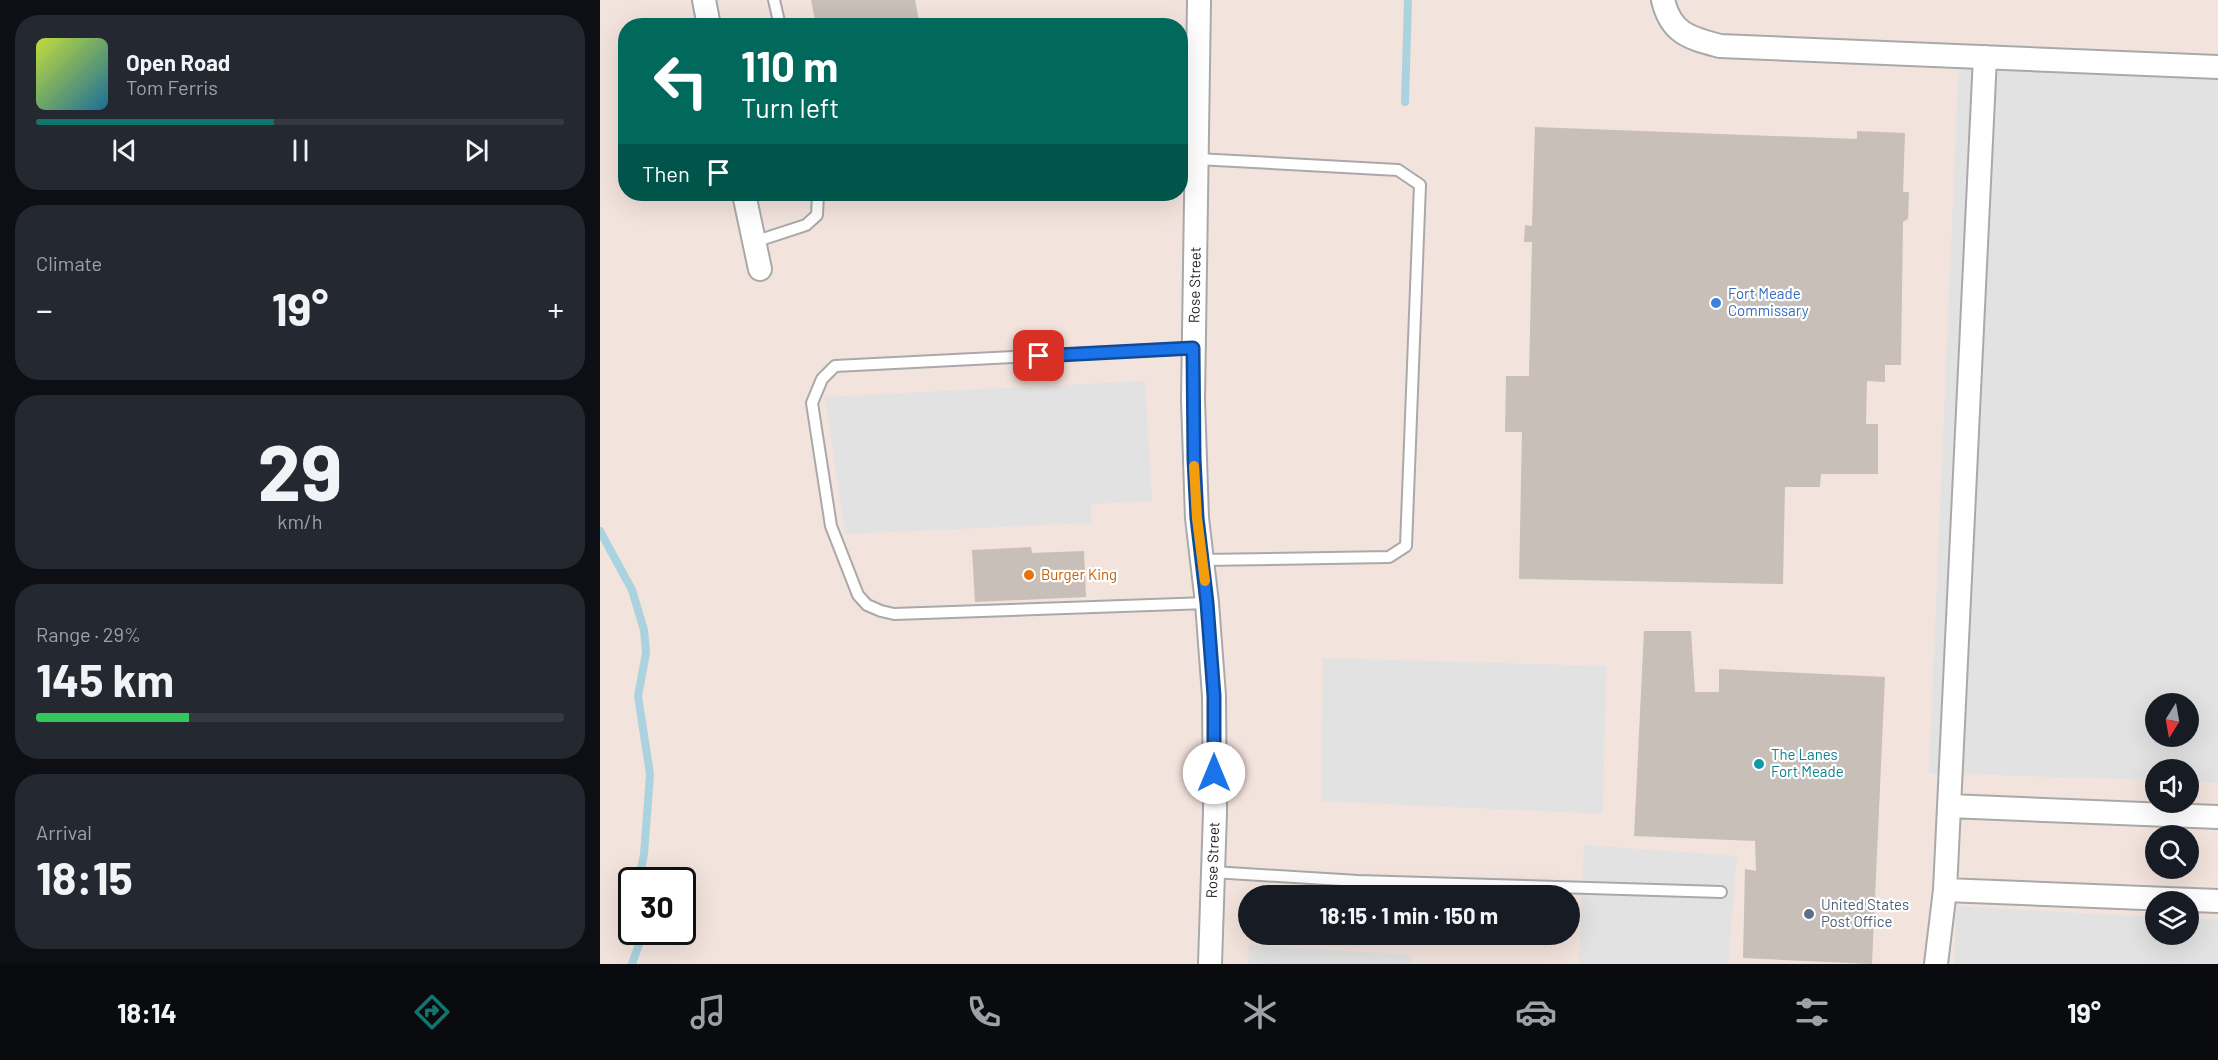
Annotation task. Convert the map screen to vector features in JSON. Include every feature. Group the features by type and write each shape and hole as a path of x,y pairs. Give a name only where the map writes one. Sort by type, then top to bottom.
{"street":[{"path":"704,0 707,18"},
{"name":"Rose Street","path":"1200,0 1193,348 1194,459 1197,518 1207,603 1214,696 1210,964"},
{"path":"1663,0 1667,15 1688,38 1720,46 2218,68"},
{"path":"1936,964 1945,890 1985,57"},
{"path":"745,201 760,269"},
{"path":"1949,806 2218,817"},
{"path":"1945,890 2218,901"}],"lane":[{"path":"774,0 778,18"},
{"path":"1197,159 1398,170 1420,185 1406,546 1389,557 1202,560"},
{"path":"754,242 806,225 817,215 818,201"},
{"path":"1193,348 835,366 822,379 812,403 831,526 858,595 867,605 894,614 1207,603"},
{"path":"1213,872 1358,881 1721,892"}],"shaded area":[{"path":"600,0 2218,0 2218,964 600,964"},
{"path":"1959,56 2218,57 2218,783 2199,782 2199,759 2145,759 2145,780 1929,773"},
{"path":"1145,381 1152,501 1091,504 1091,523 845,534 825,397"},
{"path":"1323,658 1606,666 1603,814 1321,801"},
{"path":"1584,845 1737,856 1728,964 1579,964"},
{"path":"1956,906 2145,916 2145,945 2199,945 2199,919 2218,920 2218,964 1954,964"},
{"path":"1249,945 1412,955 1411,964 1248,964"}],"building":[{"path":"811,0 915,0 918,18 815,18"},
{"name":"Fort Meade Commissary","path":"1535,127 1857,139 1857,131 1905,133 1903,192 1909,192 1908,219 1903,222 1901,365 1885,365 1885,382 1867,381 1866,424 1878,424 1878,474 1821,474 1820,487 1785,487 1783,584 1519,579 1522,432 1505,432 1506,376 1529,376 1532,242 1524,242 1525,225 1532,226"},
{"name":"Burger King","path":"1031,547 1032,553 1084,551 1086,597 975,602 972,550"},
{"name":"The Lanes Fort Meade","path":"1644,631 1691,631 1695,692 1719,692 1719,669 1885,677 1872,964 1743,958 1745,869 1756,871 1755,841 1634,836"}],"waterway":[{"path":"1405,102 1408,0"},
{"path":"600,531 632,590 644,630 646,653 638,696 650,774 642,867"},
{"path":"632,964 639,945"}],"slow traffic":[{"path":"1194,466 1197,518 1205,581"}],"place":[{"name":"Fort Meade Commissary","path":"1716,303"},
{"name":"Burger King","path":"1029,575"},
{"name":"The Lanes Fort Meade","path":"1759,764"},
{"name":"United States Post Office","path":"1809,914"}],"route":[{"path":"1039,356 1193,348 1194,459 1197,518 1207,603 1214,696 1214,773"}]}
